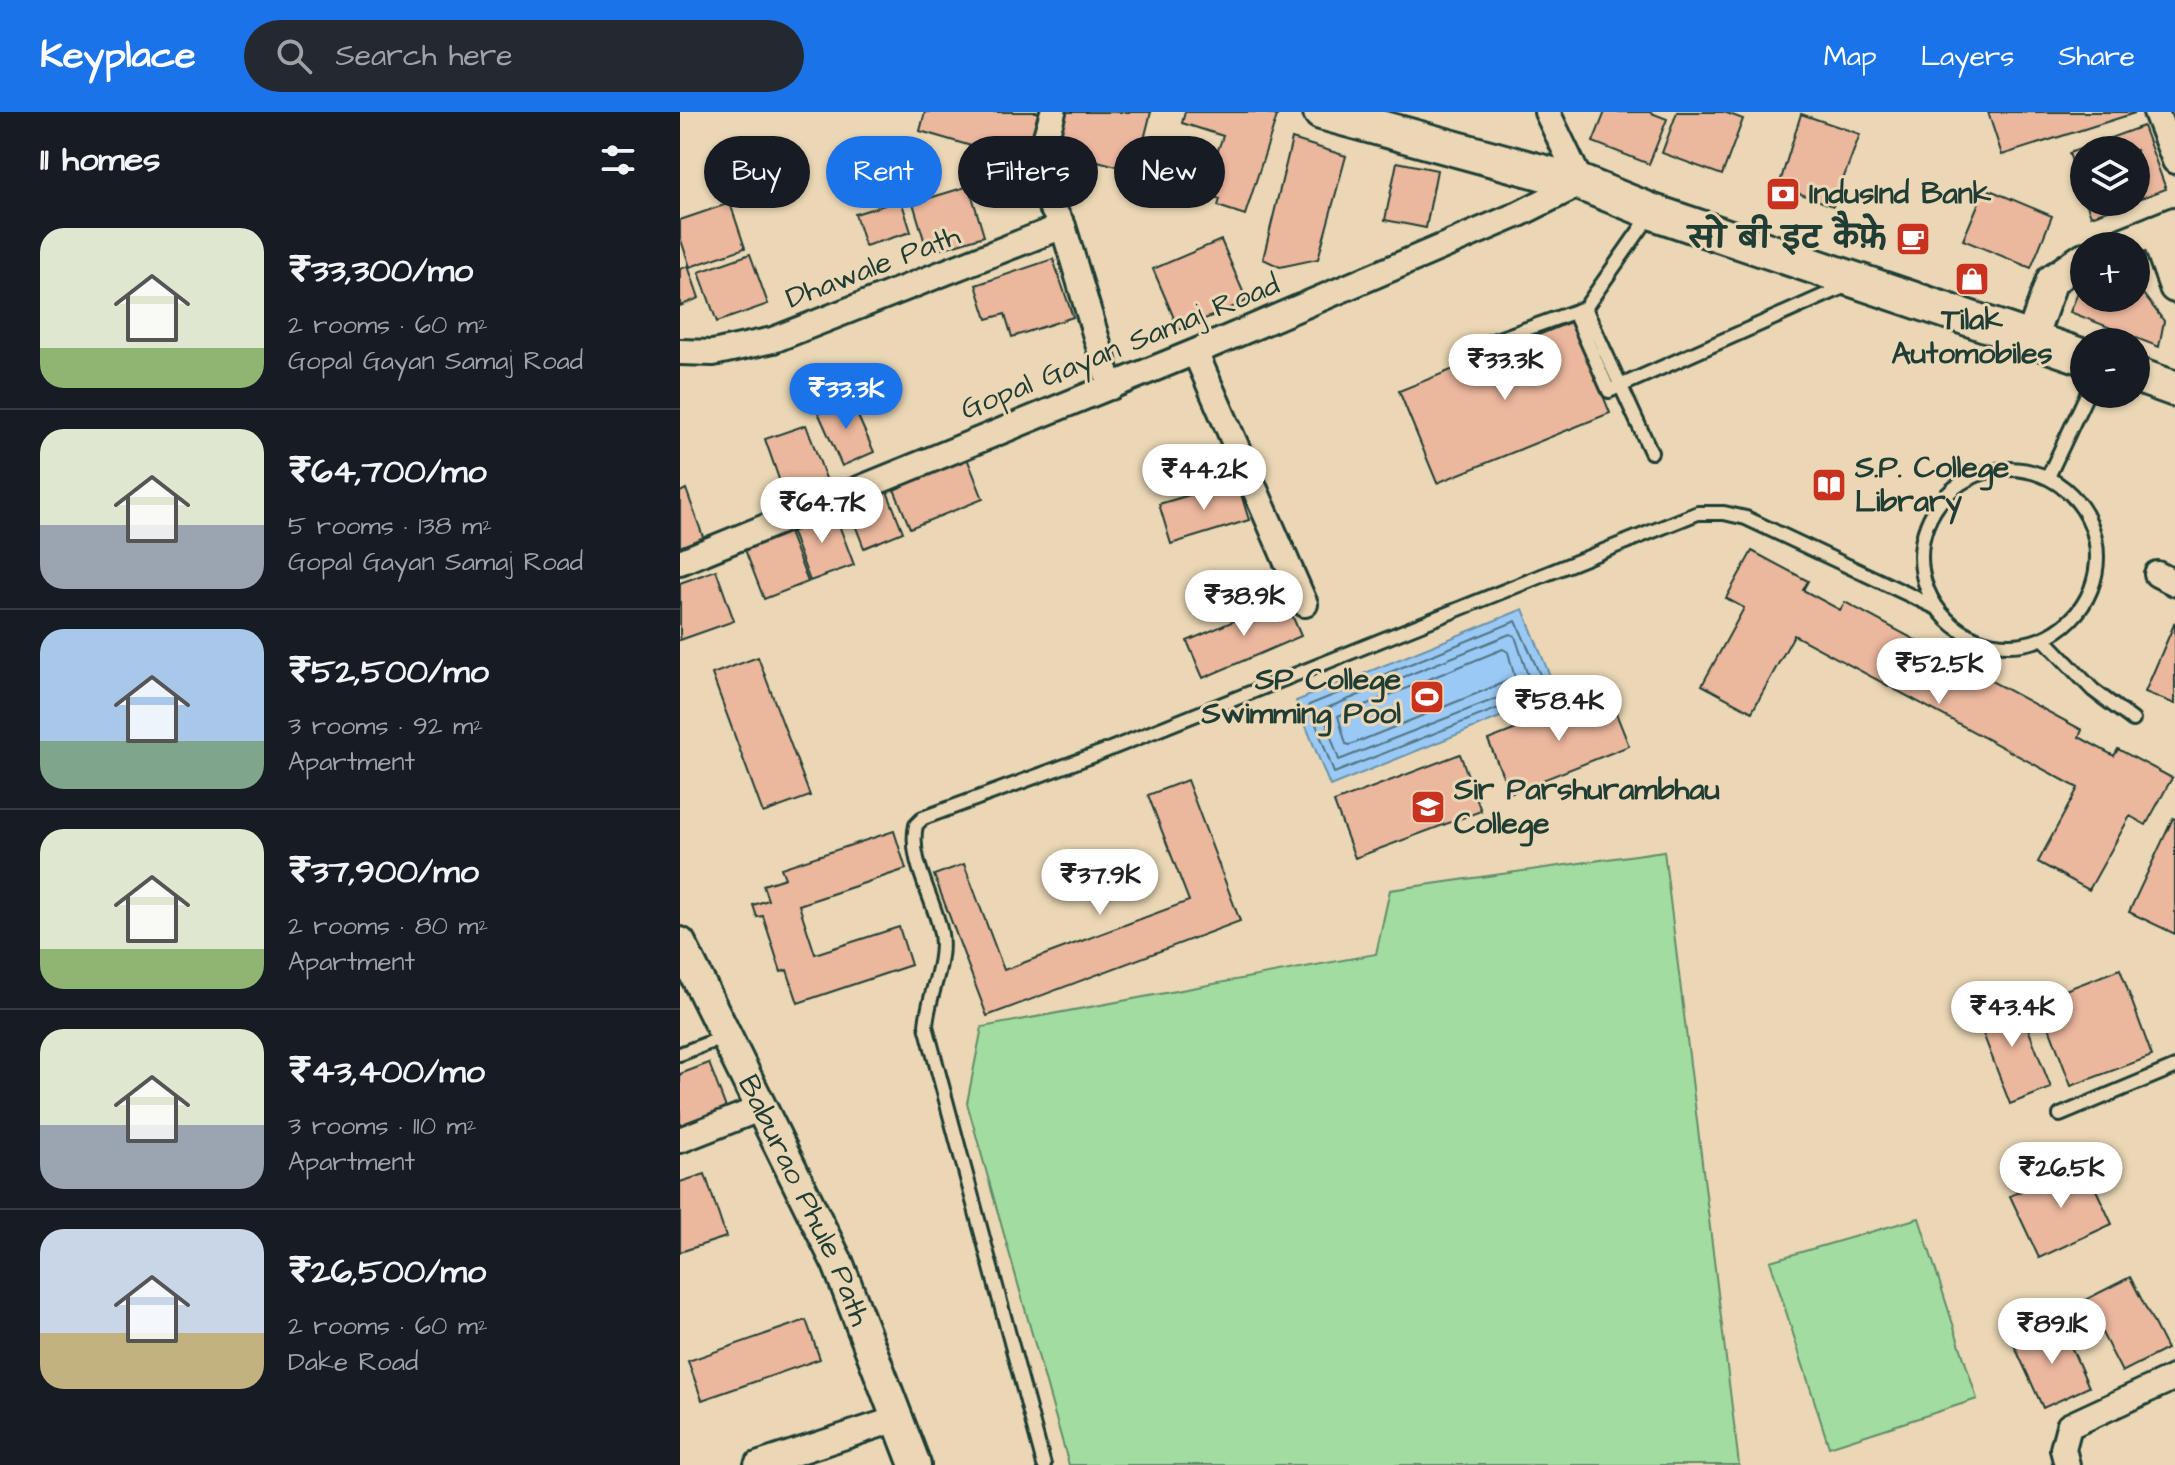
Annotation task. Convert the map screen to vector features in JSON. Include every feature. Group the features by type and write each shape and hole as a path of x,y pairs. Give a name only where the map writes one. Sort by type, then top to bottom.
{"main road":[{"path":"1321,112 1581,183 1653,212 2070,352"},
{"path":"2150,380 2175,389"}],"street":[{"path":"1053,112 1034,178 1063,226 1111,387"},
{"path":"1547,112 1581,183"},
{"path":"2156,112 2175,161"},
{"name":"Gopal Gayan Samaj Road","path":"680,562 1195,352 1519,214 1581,183"},
{"name":"Dhawale Path","path":"680,352 713,353 773,340 1063,226"},
{"path":"2165,227 2175,287"},
{"path":"2031,339 2052,280 2070,268"},
{"path":"1195,352 1305,604"},
{"name":"Baburao Phule Path","path":"680,943 759,1109 838,1264 900,1418 915,1465"},
{"path":"680,1140 759,1109"},
{"path":"2067,1465 2063,1449 2069,1426 2175,1377"},
{"path":"757,1465 900,1418"}],"lane":[{"path":"1468,350 1580,310 1653,212"},
{"path":"1619,386 1858,281"},
{"path":"1580,310 1651,452"},
{"path":"2048,477 2080,408"},
{"path":"1044,1465 926,1026 927,1002 941,960 941,935 916,849 916,825 923,818 1100,753 1698,513 1724,513 1746,518 1935,607 1957,628 1984,641 2013,645 2043,638 2068,622 2087,599 2097,571 2097,543 2088,516 2071,493 2048,477 2021,469 1993,470 1966,479 1944,497 1928,521 1921,550 1923,579 1935,607"},
{"path":"2043,638 2093,690 2133,720"},
{"path":"680,1054 724,1037"},
{"path":"2060,1115 2175,1067"}],"green space":[{"path":"1664,851 1739,1465 1069,1465 967,1103 982,1027 1376,954 1390,890"},
{"path":"1919,1218 1977,1399 1829,1447 1770,1261"}],"water":[{"name":"SP College Swimming Pool","path":"1523,609 1557,694 1330,786 1296,701"}],"building":[{"path":"925,112 1040,112 1033,136 958,136 958,142 920,131"},
{"path":"1065,112 1151,112 1145,136 1114,136 1114,165 1098,161 1098,136 1059,136"},
{"path":"1185,112 1265,112 1277,116 1245,215 1224,208 1225,136 1182,123"},
{"path":"1605,112 1649,112 1667,119 1649,164 1593,142"},
{"path":"1677,112 1724,112 1743,119 1722,175 1662,153"},
{"path":"1988,112 2135,112 2135,113 2002,155"},
{"path":"1801,114 1860,134 1833,206 1779,186"},
{"path":"2143,126 2147,136 2116,136"},
{"path":"1292,139 1346,156 1318,259 1280,267 1263,259"},
{"path":"2150,145 2166,189 2150,195"},
{"path":"1397,162 1437,170 1426,228 1385,220"},
{"path":"1985,188 2052,216 2031,268 1963,240"},
{"path":"958,189 958,208 976,208 984,236 928,253 914,208 942,208 942,194"},
{"path":"715,208 732,208 745,248 690,267 680,237 680,220"},
{"path":"875,208 904,208 911,232 865,246 855,214"},
{"path":"1221,240 1247,301 1179,330 1153,269"},
{"path":"750,254 768,304 717,322 699,272"},
{"path":"1053,259 1073,317 1012,337 1005,314 987,319 976,285"},
{"path":"688,266 699,298 680,306 680,269"},
{"path":"2150,303 2164,321 2159,347 2150,343 2150,328 2111,328 2070,312 2150,312"},
{"path":"1573,321 1610,413 1437,483 1399,391"},
{"path":"849,396 874,452 842,466 817,410"},
{"path":"806,425 828,484 786,499 765,439"},
{"path":"965,453 983,499 910,528 891,482"},
{"path":"1237,481 1249,520 1171,544 1159,504"},
{"path":"884,484 903,532 864,548 845,499"},
{"path":"686,489 706,545 680,553 680,492"},
{"path":"833,509 854,565 810,581 789,525"},
{"path":"788,530 808,582 764,599 744,547"},
{"path":"1752,551 1808,581 1803,590 1840,610 1845,602 2082,730 2079,737 2114,756 2118,749 2172,778 2146,825 2130,816 2089,890 2038,862 2078,788 1794,635 1752,712 1702,685 1744,608 1726,598"},
{"path":"716,570 734,621 680,640 680,583"},
{"path":"1285,599 1301,636 1203,678 1187,641"},
{"path":"2175,622 2175,704 2145,692"},
{"path":"758,657 810,796 763,813 712,674"},
{"path":"1608,693 1629,746 1510,793 1488,740"},
{"path":"1460,754 1481,811 1355,858 1334,802"},
{"path":"1187,780 1240,921 987,1016 934,875 964,864 1004,970 1189,901 1148,795"},
{"path":"2175,819 2175,934 2129,912"},
{"path":"894,831 906,869 799,905 815,954 899,927 911,965 798,1003 787,970 781,972 763,916 757,917 753,905 768,900 763,885 785,878 781,868"},
{"path":"2120,969 2152,1056 2071,1086 2039,1000"},
{"path":"2015,995 2051,1088 2010,1104 1974,1010"},
{"path":"709,1063 726,1108 680,1125 680,1074"},
{"path":"2083,1162 2112,1224 2039,1258 2010,1196"},
{"path":"705,1174 726,1237 680,1252 680,1182"},
{"path":"2130,1277 2167,1349 2122,1372 2085,1300"},
{"path":"806,1320 820,1359 702,1400 688,1361"},
{"path":"2061,1324 2089,1387 2043,1408 2014,1345"}],"place":[{"name":"IndusInd Bank","path":"1783,194"},
{"name":"सो बी इट कैफ़े","path":"1913,239"},
{"name":"Tilak Automobiles","path":"1972,279"},
{"name":"S.P. College Library","path":"1829,485"},
{"name":"SP College Swimming Pool","path":"1427,697"},
{"name":"Sir Parshurambhau College","path":"1428,807"}]}
